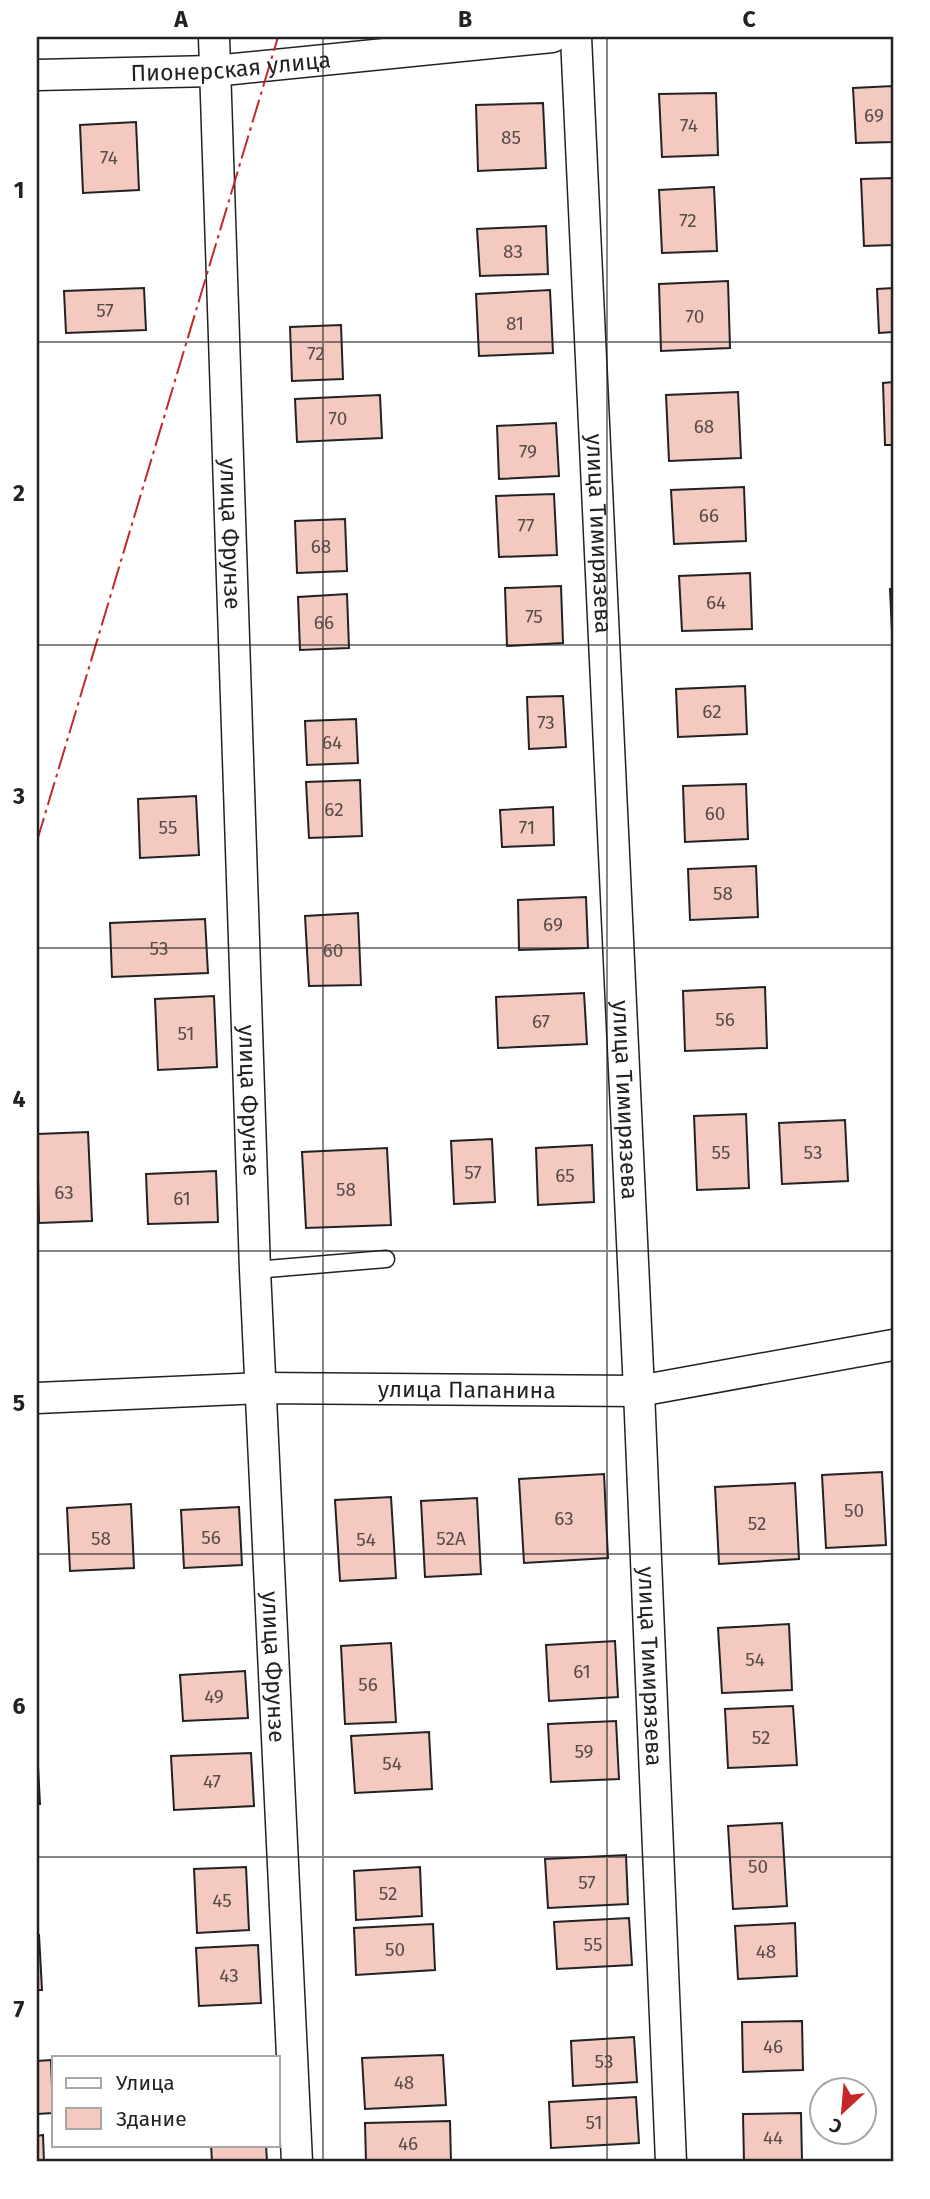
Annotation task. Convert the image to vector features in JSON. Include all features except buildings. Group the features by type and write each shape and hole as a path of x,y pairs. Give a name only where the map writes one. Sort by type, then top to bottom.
{"street":[{"name":"улица Фрунзе","path":"214,37 255,1270 296,2162"},
{"name":"Пионерская улица","path":"37,75 215,71 552,37"},
{"name":"улица Тимирязева","path":"576,37 639,1391 671,2162"},
{"name":"улица Папанина","path":"37,1398 261,1388 639,1391 893,1345"}],"lane":[{"path":"255,1270 386,1259"}],"power":[{"path":"37,841 278,37"}]}
